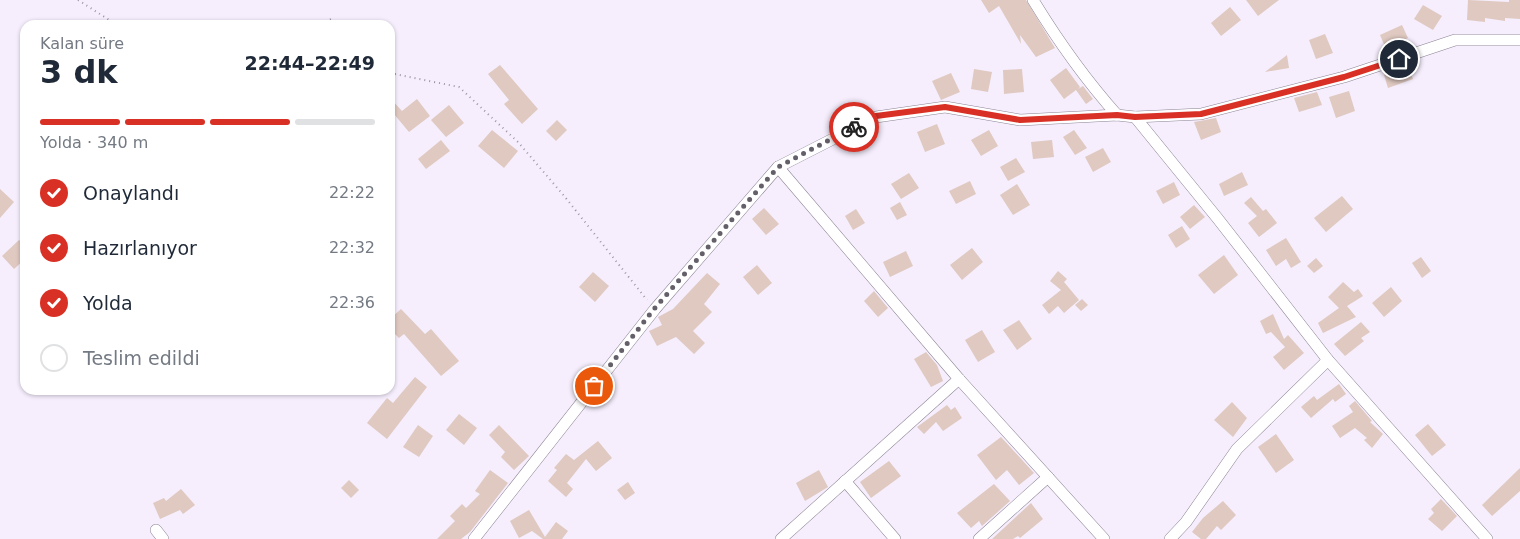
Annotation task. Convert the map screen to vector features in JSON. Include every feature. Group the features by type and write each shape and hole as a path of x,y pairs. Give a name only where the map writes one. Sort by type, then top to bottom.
{"street":[{"path":"1033,0 1058,41 1098,94 1117,115"},
{"path":"474,539 654,309 778,167 876,116 945,107 1020,120 1117,115 1135,117 1201,114 1344,77 1454,40 1520,40"},
{"path":"1135,117 1218,219 1328,360 1487,539"},
{"path":"778,167 959,379 1104,539"},
{"path":"1170,539 1186,522 1238,449 1328,360"},
{"path":"782,539 959,379"},
{"path":"979,539 1048,478"},
{"path":"845,481 895,539"}],"path":[{"path":"78,0 109,20"},
{"path":"395,74 459,87 518,142 565,197 654,309"}],"building":[{"path":"981,0 1026,0 1055,48 1036,57 1020,35 1021,44 999,6 989,13"},
{"path":"1246,0 1279,0 1258,16"},
{"path":"1468,0 1509,2 1509,0 1520,0 1520,19 1505,18 1505,21 1485,18 1485,22 1467,20"},
{"path":"1423,5 1442,16 1433,30 1414,19"},
{"path":"1230,7 1241,20 1221,36 1211,23"},
{"path":"1402,25 1408,38 1386,49 1380,35"},
{"path":"1325,34 1333,53 1316,59 1309,40"},
{"path":"1287,55 1289,68 1265,72"},
{"path":"500,65 538,109 522,124 504,104 509,100 488,74"},
{"path":"1408,66 1413,79 1388,88 1384,75"},
{"path":"1066,68 1080,87 1078,89 1083,86 1093,99 1086,104 1076,90 1064,99 1050,80"},
{"path":"974,69 992,72 988,92 971,89"},
{"path":"1022,69 1024,92 1004,94 1003,70"},
{"path":"951,73 960,92 941,100 932,81"},
{"path":"1349,91 1355,111 1336,118 1329,97"},
{"path":"1317,92 1322,105 1299,112 1294,98"},
{"path":"417,99 430,116 409,132 395,115 395,103 402,111"},
{"path":"449,105 464,123 446,137 431,120"},
{"path":"1216,118 1221,132 1201,140 1194,122"},
{"path":"557,120 567,130 556,141 546,131"},
{"path":"937,124 945,144 925,152 917,132"},
{"path":"492,130 518,151 504,168 478,146"},
{"path":"989,130 998,146 981,156 971,140"},
{"path":"1074,130 1087,148 1075,155 1063,137"},
{"path":"441,140 450,151 426,169 418,159"},
{"path":"1052,140 1054,157 1033,159 1031,142"},
{"path":"1103,148 1111,162 1093,172 1085,157"},
{"path":"1016,158 1025,172 1008,181 1000,167"},
{"path":"1242,172 1248,185 1224,196 1219,184"},
{"path":"909,173 919,188 901,199 891,184"},
{"path":"970,181 976,194 956,204 949,191"},
{"path":"1174,182 1180,195 1163,204 1156,191"},
{"path":"1017,184 1030,205 1013,215 1000,195"},
{"path":"0,189 14,202 0,218"},
{"path":"1342,196 1353,209 1326,232 1314,218"},
{"path":"1251,197 1263,211 1266,209 1277,223 1259,237 1248,223 1257,216 1244,203"},
{"path":"900,202 907,215 897,220 890,208"},
{"path":"1194,205 1205,217 1190,229 1180,217"},
{"path":"764,208 779,224 766,235 752,219"},
{"path":"856,209 865,223 853,230 845,216"},
{"path":"1182,226 1190,239 1176,248 1168,235"},
{"path":"1286,238 1301,262 1291,268 1286,259 1276,266 1266,250"},
{"path":"20,241 20,264 14,269 2,256"},
{"path":"972,248 983,262 962,280 950,265"},
{"path":"906,251 913,266 890,277 883,262"},
{"path":"1224,255 1238,275 1214,294 1198,275"},
{"path":"1421,257 1431,271 1422,278 1412,263"},
{"path":"1316,258 1323,266 1314,273 1307,266"},
{"path":"757,265 772,283 758,295 743,277"},
{"path":"1058,271 1067,279 1064,282 1079,300 1064,313 1058,306 1049,314 1042,305 1061,290 1050,281"},
{"path":"593,272 609,286 595,302 579,287"},
{"path":"707,273 720,284 704,304 712,312 693,331 705,343 694,354 676,337 657,346 649,331 662,325 658,317 673,309"},
{"path":"1343,282 1354,292 1358,289 1363,296 1347,306 1356,317 1323,333 1318,323 1339,308 1328,297"},
{"path":"1391,287 1402,301 1384,317 1372,303"},
{"path":"874,291 888,308 878,317 864,301"},
{"path":"1082,299 1088,305 1081,311 1075,305"},
{"path":"401,309 425,334 431,329 459,361 441,376 404,334 399,338 395,334 395,314"},
{"path":"1273,314 1284,339 1288,335 1304,353 1284,370 1273,357 1285,347 1271,332 1266,334 1260,321"},
{"path":"1019,320 1032,339 1017,350 1003,330"},
{"path":"1361,322 1370,332 1361,338 1364,341 1345,356 1334,344"},
{"path":"982,330 995,352 978,362 965,340"},
{"path":"926,352 937,365 943,381 931,387 914,359"},
{"path":"415,377 427,387 387,439 367,423 387,398 393,403"},
{"path":"1339,384 1346,394 1335,402 1333,399 1311,418 1301,407 1314,396 1317,400"},
{"path":"1355,401 1372,421 1370,422 1383,434 1372,448 1364,440 1367,438 1355,428 1340,438 1332,426 1353,412 1349,406"},
{"path":"1232,402 1247,418 1233,437 1214,420"},
{"path":"947,405 951,410 955,407 962,418 943,431 936,422 924,434 917,427"},
{"path":"459,414 477,428 464,445 446,430"},
{"path":"1428,424 1446,445 1432,456 1415,435"},
{"path":"418,425 433,436 419,457 403,447"},
{"path":"499,425 529,456 514,470 501,457 505,452 489,435"},
{"path":"1276,434 1294,460 1276,473 1258,447"},
{"path":"1001,437 1034,473 1019,485 1007,470 996,480 977,455"},
{"path":"598,441 612,458 596,471 586,459 567,483 573,489 566,497 548,481 557,470 554,468 566,454 574,460"},
{"path":"889,461 901,476 871,498 860,482"},
{"path":"1520,468 1520,491 1492,516 1482,505"},
{"path":"490,470 508,483 470,532 461,539 437,539 455,521 450,516 462,504 466,508 480,494 475,491"},
{"path":"819,470 828,487 805,501 796,483"},
{"path":"349,480 359,490 351,498 341,488"},
{"path":"628,482 635,493 625,500 617,490"},
{"path":"994,484 1010,501 982,526 979,521 971,528 957,513"},
{"path":"181,489 195,505 183,514 180,510 160,519 153,503 164,498 166,501"},
{"path":"1441,499 1457,516 1442,531 1428,519 1434,513 1431,509"},
{"path":"1223,501 1236,515 1221,530 1217,526 1206,539 1201,539 1192,532 1203,518"},
{"path":"1031,503 1043,519 1020,538 1018,536 1013,539 992,539"},
{"path":"529,510 545,537 556,522 568,531 562,539 543,539 532,531 519,538 510,521"}],"way so far":[{"path":"594,386 654,309 778,167 854,127"}],"route":[{"path":"854,127 876,116 945,107 1020,120 1117,115 1135,117 1201,114 1344,77 1399,59"}]}
